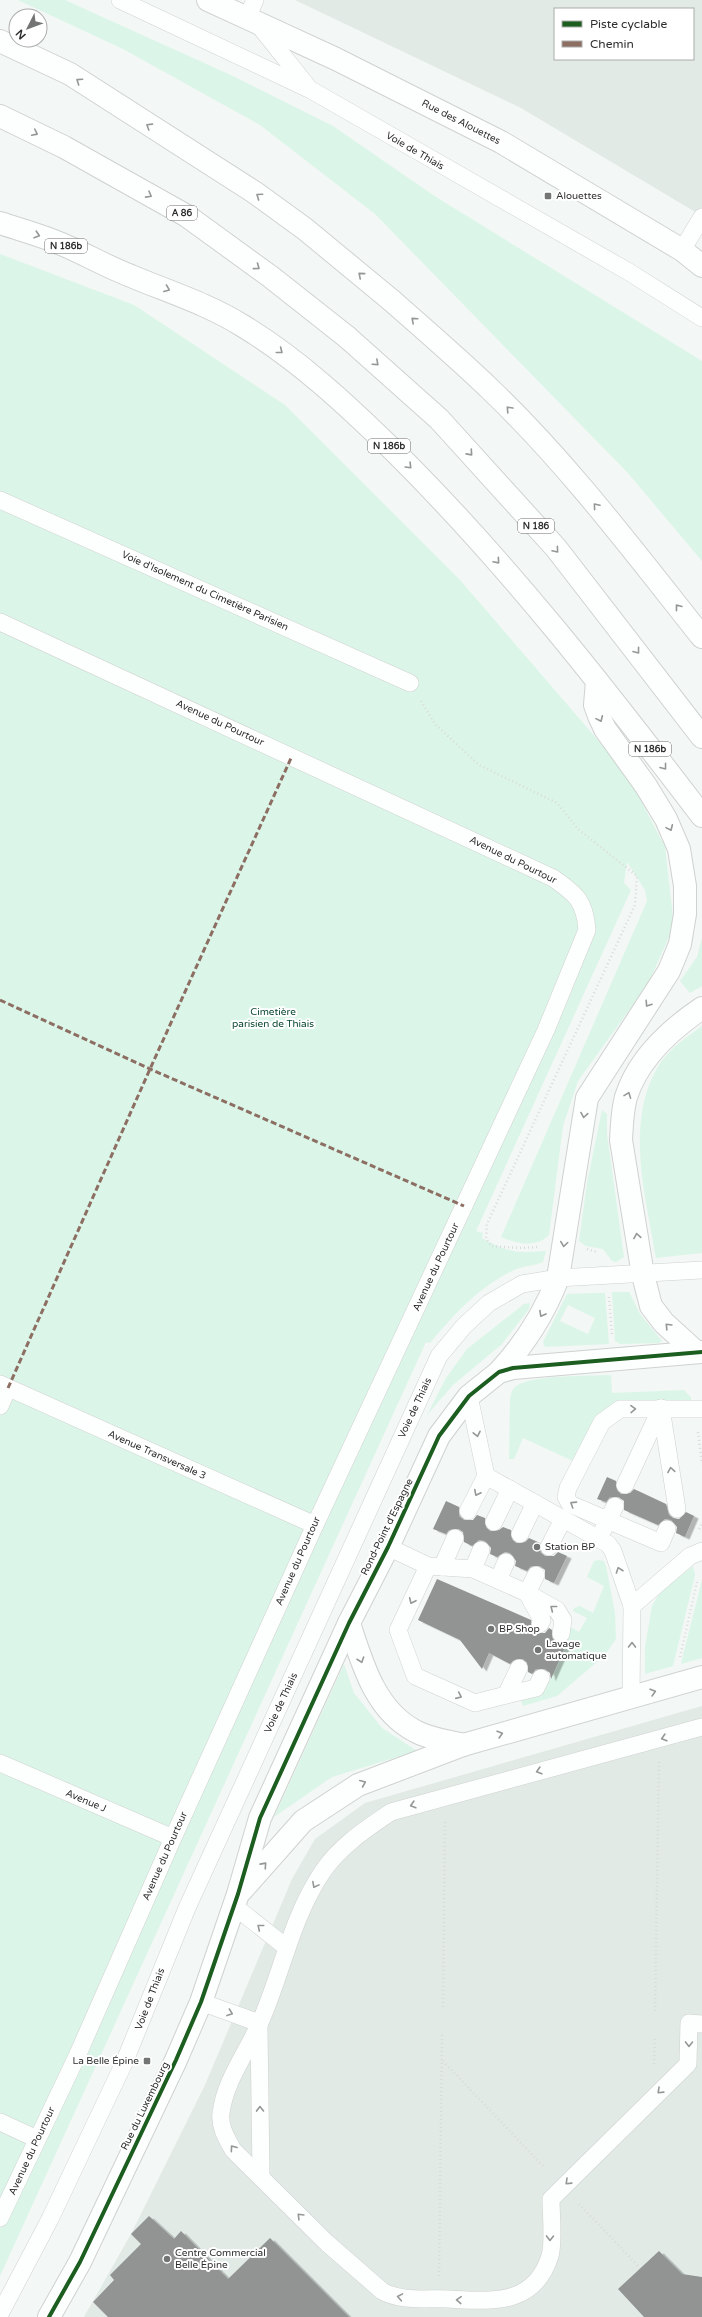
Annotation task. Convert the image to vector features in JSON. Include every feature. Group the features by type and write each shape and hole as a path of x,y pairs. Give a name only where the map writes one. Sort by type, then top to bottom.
{"main road":[{"name":"Rue des Alouettes","path":"208,0 253,13 336,59 501,142 682,250 702,266"},
{"path":"0,41 70,74 254,192 305,229 391,300 493,392 541,444 576,482 702,637"},
{"name":"A 86","path":"0,116 64,147 187,216 271,277 347,337"},
{"name":"N 186b","path":"0,223 53,240 130,276 168,289 212,308 275,347 359,417 419,476 477,537 597,681 702,816"},
{"name":"N 186","path":"347,337 439,419 556,548 702,737"},
{"path":"499,1372 516,1354 539,1320 558,1278 586,1098 669,971 680,944 685,914 685,886 679,849 666,819 654,799 626,756 605,729 595,705 597,681"},
{"path":"699,1352 664,1322 651,1306 643,1275 621,1140 622,1118 627,1096 638,1072 664,1038 682,1022 702,1008"},
{"name":"Rond-Point d'Espagne","path":"236,1900 260,1818 349,1623 388,1546 439,1436 469,1396 499,1372 529,1366 699,1352"},
{"path":"349,1623 368,1679 389,1711 415,1732 463,1745"},
{"path":"236,1900 303,1822 358,1785 463,1745 702,1677"},
{"name":"Rue du Luxembourg","path":"50,2317 80,2262 176,2060 200,2002 236,1900"}],"lane":[{"name":"Voie de Thiais","path":"120,0 311,90 629,272 702,318"},
{"path":"253,13 311,90"},
{"path":"682,250 702,216"},
{"name":"Voie d'Isolement du Cimetière Parisien","path":"0,500 410,683"},
{"name":"Avenue du Pourtour","path":"0,622 554,878 576,894 586,913 587,930 546,1030 315,1525 173,1838 78,2054 0,2218"},
{"name":"Voie de Thiais","path":"0,2314 50,2219 124,2063 187,1908 439,1356 464,1326 489,1303 522,1284 558,1278 643,1275 702,1270"},
{"path":"0,1406 4,1386"},
{"name":"Avenue Transversale 3","path":"4,1386 315,1525"},
{"path":"468,1511 486,1476 469,1396"},
{"path":"625,1485 662,1408"},
{"path":"662,1408 677,1508"},
{"path":"667,1530 661,1543 612,1514 570,1504 566,1497 568,1488 596,1432 608,1416 620,1409 702,1409"},
{"path":"486,1476 608,1544 613,1551 632,1606 631,1698"},
{"path":"494,1522 510,1489"},
{"path":"520,1534 535,1503"},
{"path":"599,1539 612,1514"},
{"path":"549,1547 563,1519"},
{"path":"455,1538 435,1566 398,1630 415,1676 475,1703 536,1688 541,1678"},
{"path":"388,1546 435,1566 473,1569 527,1593 556,1610 563,1620 561,1634"},
{"path":"473,1569 481,1550"},
{"path":"632,1606 690,1556 702,1551"},
{"path":"498,1580 506,1562"},
{"path":"527,1593 536,1575"},
{"path":"527,1593 542,1620 540,1624"},
{"path":"506,1695 519,1668"},
{"path":"696,2024 688,2064 551,2198 550,2255 541,2275 532,2286 519,2295 489,2301 407,2298 389,2295 327,2243 261,2176 233,2150 223,2131 220,2115 225,2092 259,2024 286,1947 301,1911 323,1871 343,1848 391,1812 702,1727"},
{"name":"Avenue J","path":"0,1763 173,1838"},
{"path":"236,1900 286,1947"},
{"path":"200,2002 259,2024"},
{"path":"259,2024 261,2176"},
{"path":"0,2122 37,2139"}],"path":[{"path":"410,683 435,724 479,765 557,803 578,829 636,876 635,905 487,1224 486,1238 491,1246 520,1248 541,1247"},
{"path":"608,1294 612,1339"},
{"path":"698,1429 702,1464"},
{"path":"679,1659 699,1574"},
{"path":"655,2011 659,1739"},
{"path":"443,2007 445,1796"},
{"path":"439,2281 442,2034"},
{"path":"654,2066 655,2036"},
{"path":"442,2061 544,2167"},
{"path":"577,2202 640,2268"}],"shaded area":[{"path":"295,0 702,0 702,216 521,108"},
{"path":"702,1706 702,2317 84,2317 131,2234 205,2085 292,1879 315,1839 365,1803"}],"green space":[{"path":"18,0 65,0 235,77 333,126 436,197 702,361 702,561 627,472 375,214 260,125 123,49 48,14 48,8 35,8"},
{"name":"Cimetière parisien de Thiais","path":"0,254 134,305 285,405 460,580 627,774 665,847 673,917 669,937 648,984 578,1081 563,1126 549,1235 538,1242 526,1244 501,1237 647,901 645,890 627,862 624,883 631,890 476,1231 483,1233 482,1238 499,1247 512,1251 546,1251 543,1262 514,1270 490,1284 468,1302 430,1343 426,1342 0,2276"},
{"path":"702,938 702,986 690,993 680,981 697,957"},
{"path":"702,1026 702,1253 656,1258 640,1158 640,1133 643,1108 649,1084 661,1062 675,1047"},
{"path":"602,1110 607,1114 607,1134 624,1257 616,1262 612,1261 603,1249 586,1246 579,1241 587,1183"},
{"path":"612,1292 629,1292 640,1314 662,1341 659,1343 620,1344 615,1341"},
{"path":"605,1293 609,1344 545,1347 543,1342 567,1294","holes":["568,1305 595,1318 588,1334 560,1321"]},
{"path":"530,1303 529,1309 502,1344 453,1385 427,1415 446,1378 467,1349 524,1304"},
{"path":"611,1375 612,1393 684,1390 691,1397 691,1401 618,1400 597,1418 573,1461 523,1438 514,1459 509,1459 510,1398 514,1387 536,1379"},
{"path":"594,1561 604,1561 606,1566 615,1613 616,1639 604,1656 557,1696 523,1706 521,1701 535,1693 543,1679 549,1682 569,1638 563,1635 567,1625 579,1632 587,1618 573,1611 574,1608 580,1606 593,1613 604,1586 587,1577"},
{"path":"693,1566 695,1575 673,1666 645,1674 645,1647 652,1606 661,1591"},
{"path":"702,1580 702,1658 681,1664 683,1655"},
{"path":"344,1664 354,1693 382,1728 417,1751 332,1777 274,1817"}],"building":[{"path":"607,1477 616,1481 617,1490 621,1494 630,1493 634,1489 666,1504 669,1515 673,1518 679,1519 686,1512 694,1516 685,1537 676,1533 677,1527 671,1520 665,1519 658,1525 624,1510 624,1501 619,1497 610,1497 606,1502 597,1499"},
{"path":"446,1501 459,1507 459,1516 464,1520 473,1520 477,1515 485,1518 486,1527 490,1531 499,1530 503,1527 511,1530 512,1539 516,1543 525,1542 529,1538 540,1543 540,1552 545,1556 554,1556 558,1552 567,1556 554,1583 545,1579 545,1570 540,1566 531,1566 527,1571 515,1566 516,1561 510,1553 505,1552 497,1557 490,1554 491,1548 485,1541 479,1540 472,1546 464,1542 463,1532 459,1529 449,1530 446,1534 433,1529"},
{"path":"437,1579 531,1620 531,1629 536,1633 545,1633 549,1628 552,1630 552,1637 555,1642 560,1644 568,1641 551,1679 550,1673 545,1669 536,1669 532,1674 528,1672 527,1663 523,1659 514,1660 510,1664 489,1653 482,1669 460,1640 418,1620"},
{"name":"Centre Commercial Belle Épine","path":"149,2216 174,2239 181,2231 228,2279 270,2238 349,2317 108,2317 93,2302 114,2280 110,2275 141,2244 131,2234"},
{"path":"659,2251 682,2274 702,2277 702,2317 644,2317 618,2289"}],"marked path":[{"path":"8,1388 150,1069 292,756"},
{"path":"0,1000 150,1069 464,1206"}],"cycle path":[{"path":"49,2317 80,2262 176,2060 201,2002 238,1894 260,1818 349,1623 388,1547 439,1436 469,1396 499,1372 513,1368 702,1352"}],"place":[{"name":"Alouettes","path":"548,196"},
{"name":"Station BP","path":"537,1547"},
{"name":"BP Shop","path":"491,1629"},
{"name":"Lavage automatique","path":"538,1650"},
{"name":"La Belle Épine","path":"147,2061"},
{"name":"Centre Commercial Belle Épine","path":"167,2259"}]}
